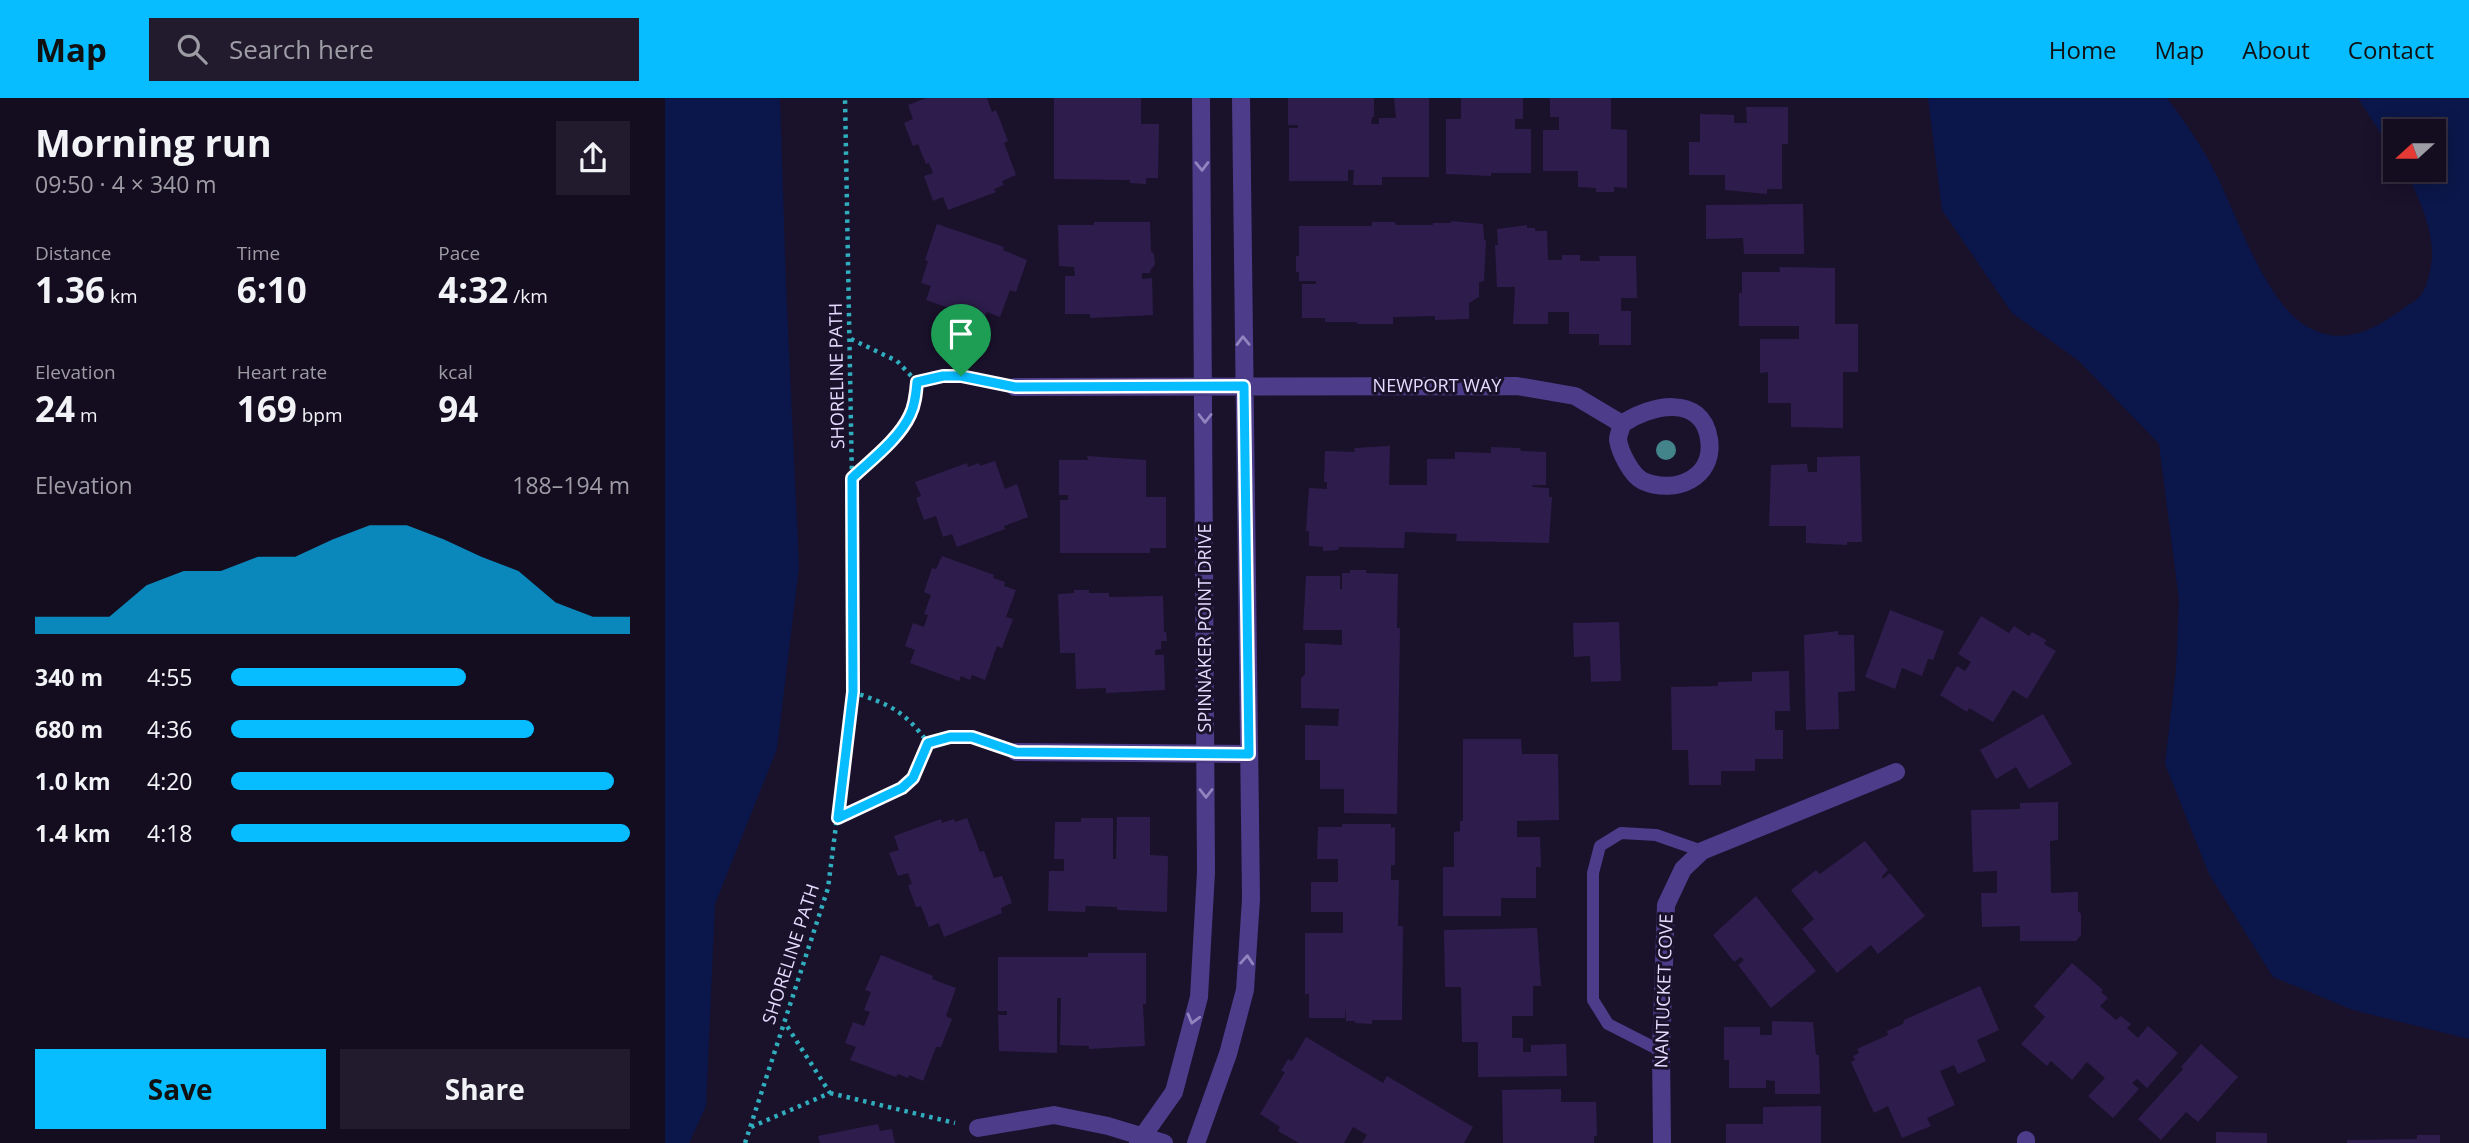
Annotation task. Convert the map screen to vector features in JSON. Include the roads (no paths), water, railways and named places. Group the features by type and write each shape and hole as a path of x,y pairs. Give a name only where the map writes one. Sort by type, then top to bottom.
{"street":[{"name":"SPINNAKER POINT DRIVE","path":"1141,1139 1174,1092 1199,997 1206,872 1201,98"},
{"path":"1196,1143 1228,1054 1245,990 1251,899 1241,98"},
{"name":"NEWPORT WAY","path":"1015,387 1517,386 1575,396 1622,424"},
{"path":"1681,408 1696,412 1705,422 1710,441 1702,472 1689,482 1669,486 1641,480 1626,462 1618,438 1622,424 1636,414 1653,409 1681,408"},
{"path":"1016,752 1249,754"},
{"name":"NANTUCKET COVE","path":"1662,1143 1661,1051 1666,905 1683,869 1702,851 1896,772"},
{"path":"978,1128 1054,1115 1164,1143"}],"lane":[{"path":"1661,1051 1608,1024 1594,1000 1593,873 1600,846 1621,833 1656,835 1702,851"}]}
